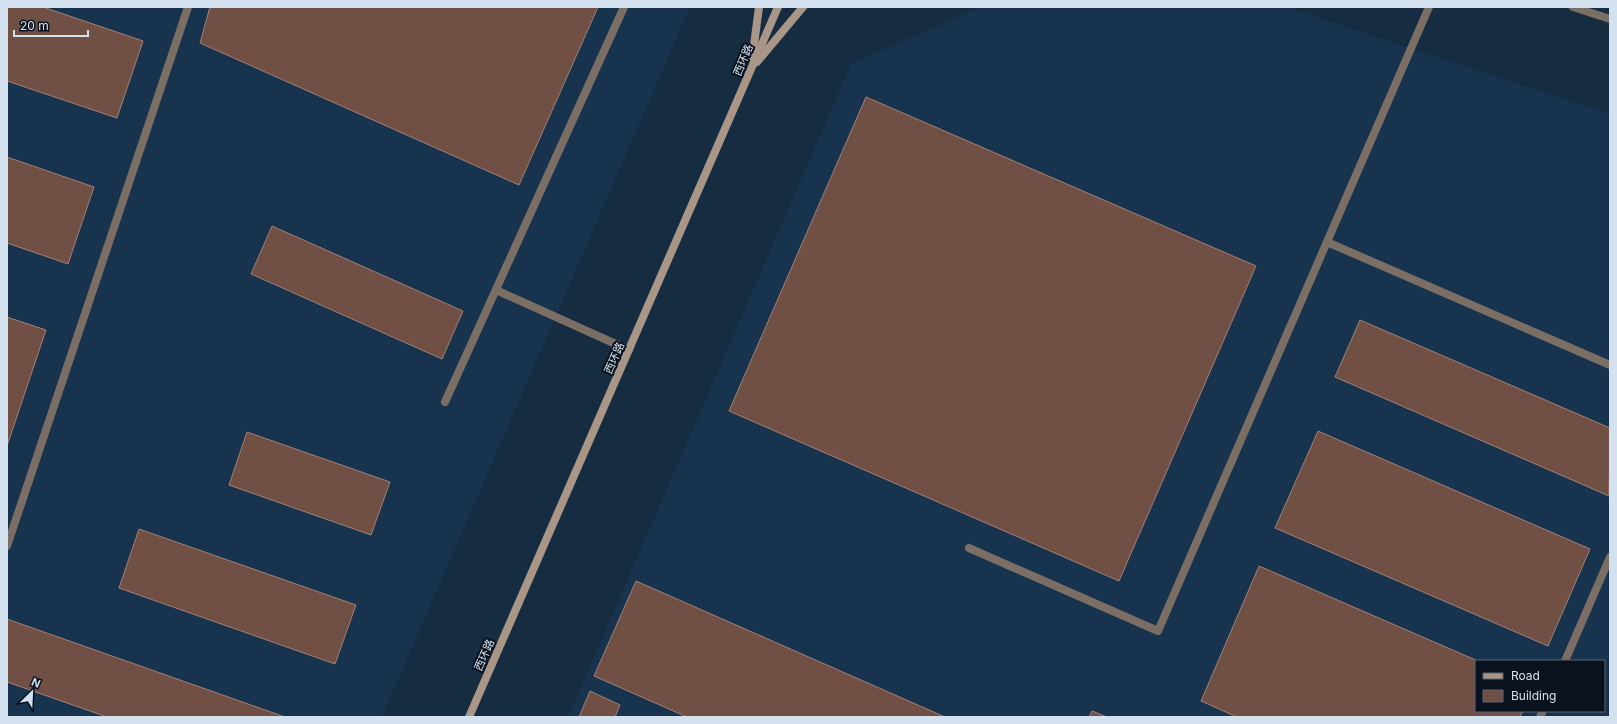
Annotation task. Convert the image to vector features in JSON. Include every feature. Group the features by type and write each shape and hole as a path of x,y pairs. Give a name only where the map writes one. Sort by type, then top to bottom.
{"main road":[{"path":"751,69 759,7"},
{"name":"西环路","path":"469,717 778,7"},
{"path":"751,69 803,7"}],"street":[{"path":"7,546 188,7"},
{"path":"445,402 624,7"},
{"path":"969,548 1158,631 1429,7"},
{"path":"1573,7 1610,19"},
{"path":"1327,242 1610,365"},
{"path":"496,290 629,350"},
{"path":"1565,660 1610,557"}],"shaded area":[{"path":"7,7 690,7 382,717 7,717"},
{"path":"980,7 1287,7 1610,114 1610,717 568,717 851,64"}],"building":[{"path":"7,7 43,7 143,41 117,118 7,81"},
{"path":"210,7 598,7 519,185 200,43"},
{"path":"866,97 1256,266 1119,581 729,411"},
{"path":"7,157 94,187 68,264 7,243"},
{"path":"272,226 463,311 442,359 251,274"},
{"path":"7,317 46,330 7,446"},
{"path":"1360,320 1610,428 1609,496 1335,377"},
{"path":"1318,431 1590,549 1548,646 1275,528"},
{"path":"247,432 390,482 371,535 229,485"},
{"path":"139,529 356,605 335,664 119,588"},
{"path":"1259,566 1476,660 1475,712 1522,712 1520,717 1237,717 1201,701"},
{"path":"636,581 945,717 687,717 594,676"},
{"path":"7,619 285,717 107,717 7,682"},
{"path":"590,691 620,705 615,717 579,717"},
{"path":"1092,711 1107,717 1089,717"}]}
